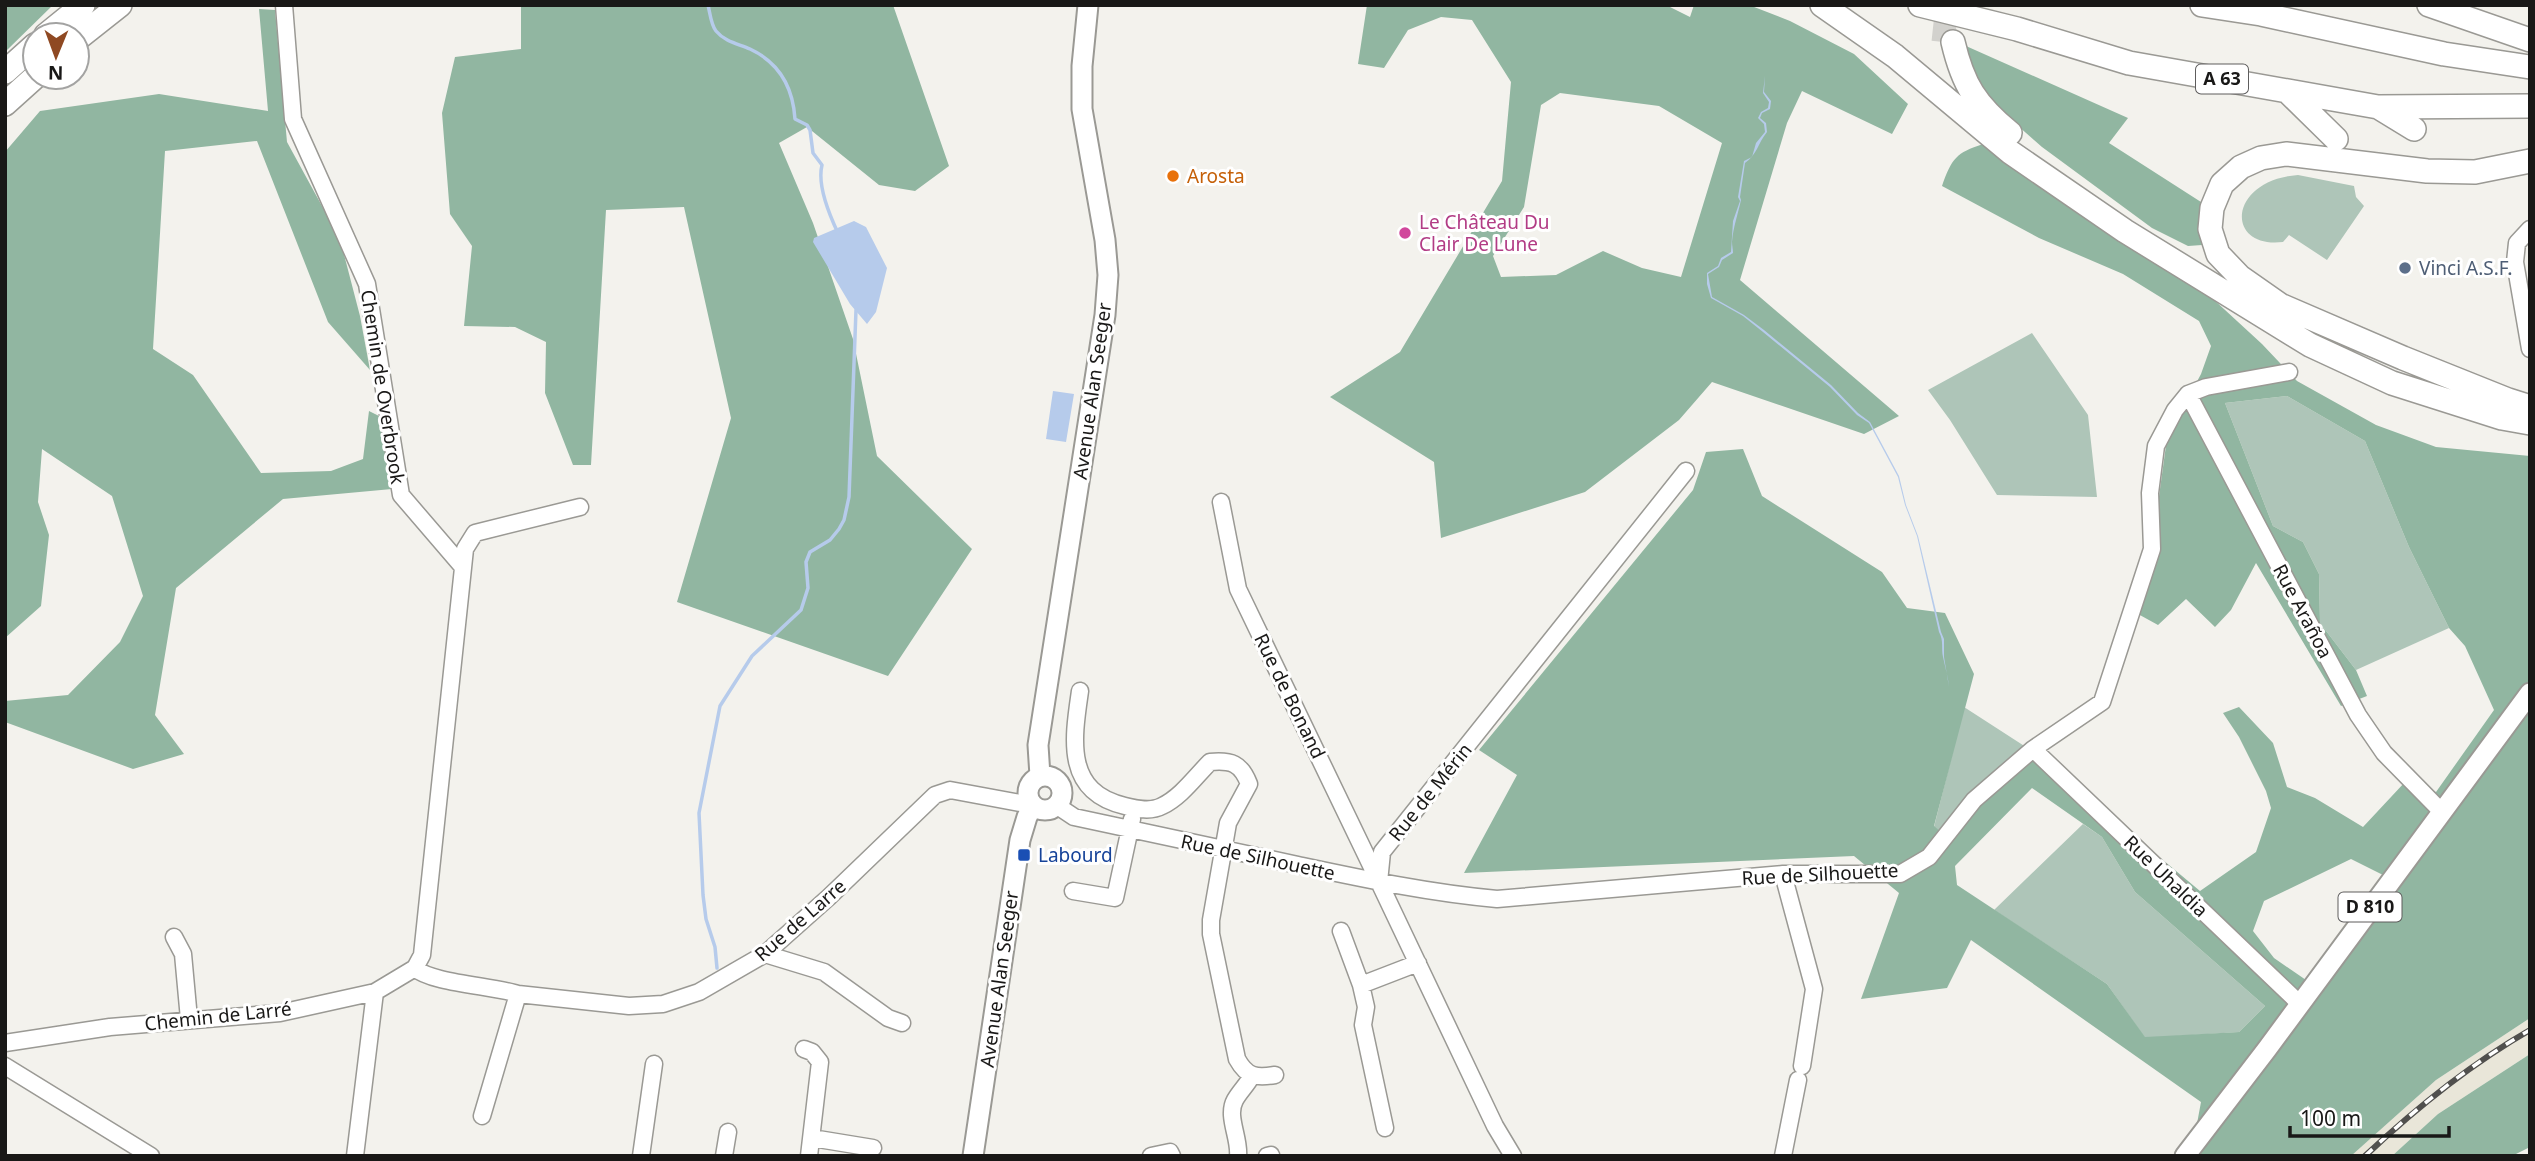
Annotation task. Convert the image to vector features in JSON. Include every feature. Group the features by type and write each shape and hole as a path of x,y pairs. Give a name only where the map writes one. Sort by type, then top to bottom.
{"highway":[{"path":"63,21 83,5"},
{"path":"91,28 120,5"},
{"path":"1822,5 1895,56 2010,152 2125,232 2311,345 2392,383 2502,418 2530,423"},
{"name":"A 63","path":"1920,5 2017,29 2129,63 2378,107 2530,106"},
{"path":"2202,5 2261,14 2444,54 2530,67"},
{"path":"2429,5 2530,40"},
{"path":"2033,167 1963,96 1950,70 1948,42 1971,94 1992,118 2092,196 2162,243 2235,284 2280,305 2403,358 2530,407"},
{"path":"5,72 21,58"},
{"path":"5,104 21,90"},
{"path":"2287,91 2336,139"},
{"path":"2378,107 2414,129"},
{"path":"2280,305 2240,277 2218,254 2210,229 2212,208 2222,184 2241,167 2261,158 2286,155 2427,171 2475,173 2530,161"},
{"path":"2502,418 2530,432"}],"main road":[{"name":"Avenue Alan Seeger","path":"1040,776 1038,744 1105,315 1108,275 1105,240 1082,109 1082,66 1088,5"},
{"name":"D 810","path":"2185,1156 2530,692"},
{"path":"1040,776 1051,777 1059,785 1061,796 1056,805 1042,809 1031,802 1028,787 1040,776"},
{"name":"Avenue Alan Seeger","path":"973,1156 1020,840 1031,802"}],"street":[{"name":"Chemin de Overbrook","path":"284,5 293,119 368,284 401,495 462,566"},
{"path":"2529,348 2515,262 2517,243 2530,229"},
{"path":"2188,394 2206,387 2289,372"},
{"name":"Rue de Silhouette","path":"1056,805 1074,817 1225,850 1450,895 1497,899 1783,874 1900,874 1929,857 1974,800 2033,749 2102,702 2152,549 2150,494 2157,446 2175,410 2188,394"},
{"name":"Rue Arañoa","path":"2188,394 2358,715 2384,753 2441,811"},
{"name":"Rue de Mérin","path":"1379,882 1382,852 1686,471"},
{"name":"Rue de Bonand","path":"1221,502 1238,589 1379,882"},
{"path":"482,1116 511,991 429,976 415,968 422,956 462,566 465,549 475,533 580,507"},
{"path":"1080,691 1073,736 1076,763 1089,786 1113,803 1143,810 1160,808 1178,796 1210,762 1227,761 1244,771 1249,784 1228,823 1211,920 1211,934 1237,1059 1242,1069 1251,1077 1275,1075"},
{"name":"Rue Uhaldia","path":"2033,749 2299,1003"},
{"name":"Rue de Larre","path":"511,991 629,1006 663,1004 699,992 765,954 935,795 950,790 1020,803 1031,802"},
{"path":"1073,891 1115,898 1131,829 1133,808"},
{"path":"1783,874 1814,989 1783,1156"},
{"path":"1379,882 1495,1126 1513,1156"},
{"path":"1341,931 1361,985 1366,1007 1363,1025 1385,1128"},
{"path":"174,937 183,954 189,1019"},
{"path":"765,954 824,972 888,1018 902,1023"},
{"path":"1361,985 1418,963"},
{"name":"Chemin de Larré","path":"5,1043 110,1027 280,1013 375,992 415,968"},
{"path":"355,1156 375,992"},
{"path":"804,1049 812,1052 820,1062 809,1156"},
{"path":"641,1156 654,1064"},
{"path":"5,1066 140,1153"},
{"path":"1238,1156 1232,1110 1235,1099 1251,1077"},
{"path":"724,1156 728,1132"},
{"path":"811,1138 873,1148"},
{"path":"1151,1156 1171,1154"}],"shaded area":[{"path":"2530,1018 2530,1054 2438,1114 2392,1156 2351,1156 2436,1080"}],"green space":[{"path":"5,5 53,5 37,21 21,21 21,36 5,52"},
{"path":"521,5 893,5 949,166 915,191 879,185 807,127 779,143 813,223 853,339 877,456 972,549 888,676 677,602 731,418 684,207 606,210 591,465 573,465 545,393 546,342 515,327 464,326 472,246 450,214 442,113 455,57 521,49"},
{"path":"1367,5 1666,5 1690,17 1694,5 1749,5 1790,21 1854,54 1908,104 1892,134 1802,91 1787,123 1740,280 1899,416 1864,434 1712,382 1679,420 1585,492 1441,538 1434,462 1330,397 1400,352 1502,181 1511,82 1472,20 1441,17 1408,30 1384,68 1358,64","holes":["1560,93 1659,106 1722,143 1681,277 1642,268 1603,251 1556,275 1501,277 1493,256 1524,207 1541,105"]},
{"path":"259,9 275,10 287,142 340,239 360,316 370,370 328,322 257,141 165,151 153,349 193,375 261,473 331,471 363,459 369,411 379,416 392,489 283,499 176,588 155,715 184,754 133,769 5,722 5,701 68,695 120,642 143,596 112,496 42,449 38,502 49,535 41,606 5,638 5,152 40,111 159,94 268,111"},
{"path":"1966,46 2128,118 2109,143 2201,202 2202,245 2188,246 2152,228 2042,147 1992,103 1969,65"},
{"path":"1983,144 2080,215 2212,298 2297,381 2376,425 2436,447 2530,456 2530,1018 2436,1080 2351,1156 2191,1156 2201,1102 1971,940 1947,988 1861,999 1899,893 1854,856 1464,873 1517,775 1479,750 1693,490 1706,452 1743,449 1762,496 1882,572 1907,608 1945,613 1974,674 1934,826 1940,831 2035,753 2200,891 2256,852 2271,808 2266,791 2239,737 2223,713 2239,707 2273,743 2287,787 2315,798 2363,827 2405,782 2436,792 2494,710 2465,646 2449,628 2409,547 2365,441 2287,396 2225,403 2273,526 2303,542 2319,574 2320,623 2356,670 2367,696 2341,706 2256,563 2231,610 2215,627 2186,599 2158,625 2138,614 2151,555 2167,438 2201,374 2211,346 2199,321 2123,274 2039,238 1942,186 1956,158","holes":["2032,788 2102,837 2135,892 2265,1006 2239,1032 2145,1037 2107,984 1957,885 1955,866","2351,859 2385,876 2306,980 2274,958 2253,931 2264,901"]},
{"path":"2298,175 2354,186 2356,197 2364,206 2327,260 2289,235 2283,242 2264,241 2251,235 2243,225 2242,213 2247,200 2258,189 2275,180"},
{"path":"2032,333 2088,415 2097,497 1997,495 1928,390"},
{"path":"2287,396 2365,441 2409,547 2449,628 2356,670 2320,623 2319,574 2303,542 2273,526 2225,403"},
{"path":"1964,707 2035,753 1940,831 1934,827"},
{"path":"2083,824 2102,837 2135,892 2265,1006 2239,1032 2145,1038 2107,984 1994,910"},
{"path":"2530,1054 2530,1147 2512,1156 2392,1156 2438,1114"}],"water":[{"path":"1765,76 1764,92 1771,101 1770,109 1762,113 1760,118 1766,123 1767,132 1752,156 1756,143 1765,132 1764,124 1758,118 1761,112 1768,108 1769,102 1763,93"},
{"path":"1751,157 1745,163 1741,200 1732,242 1733,253 1708,274 1712,297 1744,315 1764,330 1831,385 1870,422 1899,476 1918,536 1944,639 1947,673 1917,536 1905,505 1898,477 1869,423 1857,415 1830,387 1743,316 1711,298 1707,273 1731,252 1733,221 1740,201 1738,197 1744,161"},
{"path":"854,221 866,227 887,268 876,312 867,324 850,304 813,242 814,238"},
{"path":"1053,391 1074,394 1066,442 1046,439"}],"waterway":[{"path":"708,5 713,26 720,35 769,61 783,78 791,97 795,119 807,125 810,130 813,153 822,165 821,181 825,199 838,233"},
{"path":"717,968 703,895 699,813 720,706 752,656 801,610 808,588 806,562 810,552 830,540 844,520 849,497 856,310"}],"tunnel":[{"path":"1943,42 1947,5"}],"railway":[{"path":"2365,1156 2444,1088 2530,1030"}],"place":[{"name":"Arosta","path":"1173,176"},
{"name":"Le Château Du Clair De Lune","path":"1405,233"},
{"name":"Vinci A.S.F.","path":"2405,268"},
{"name":"Labourd","path":"1024,855"}]}
